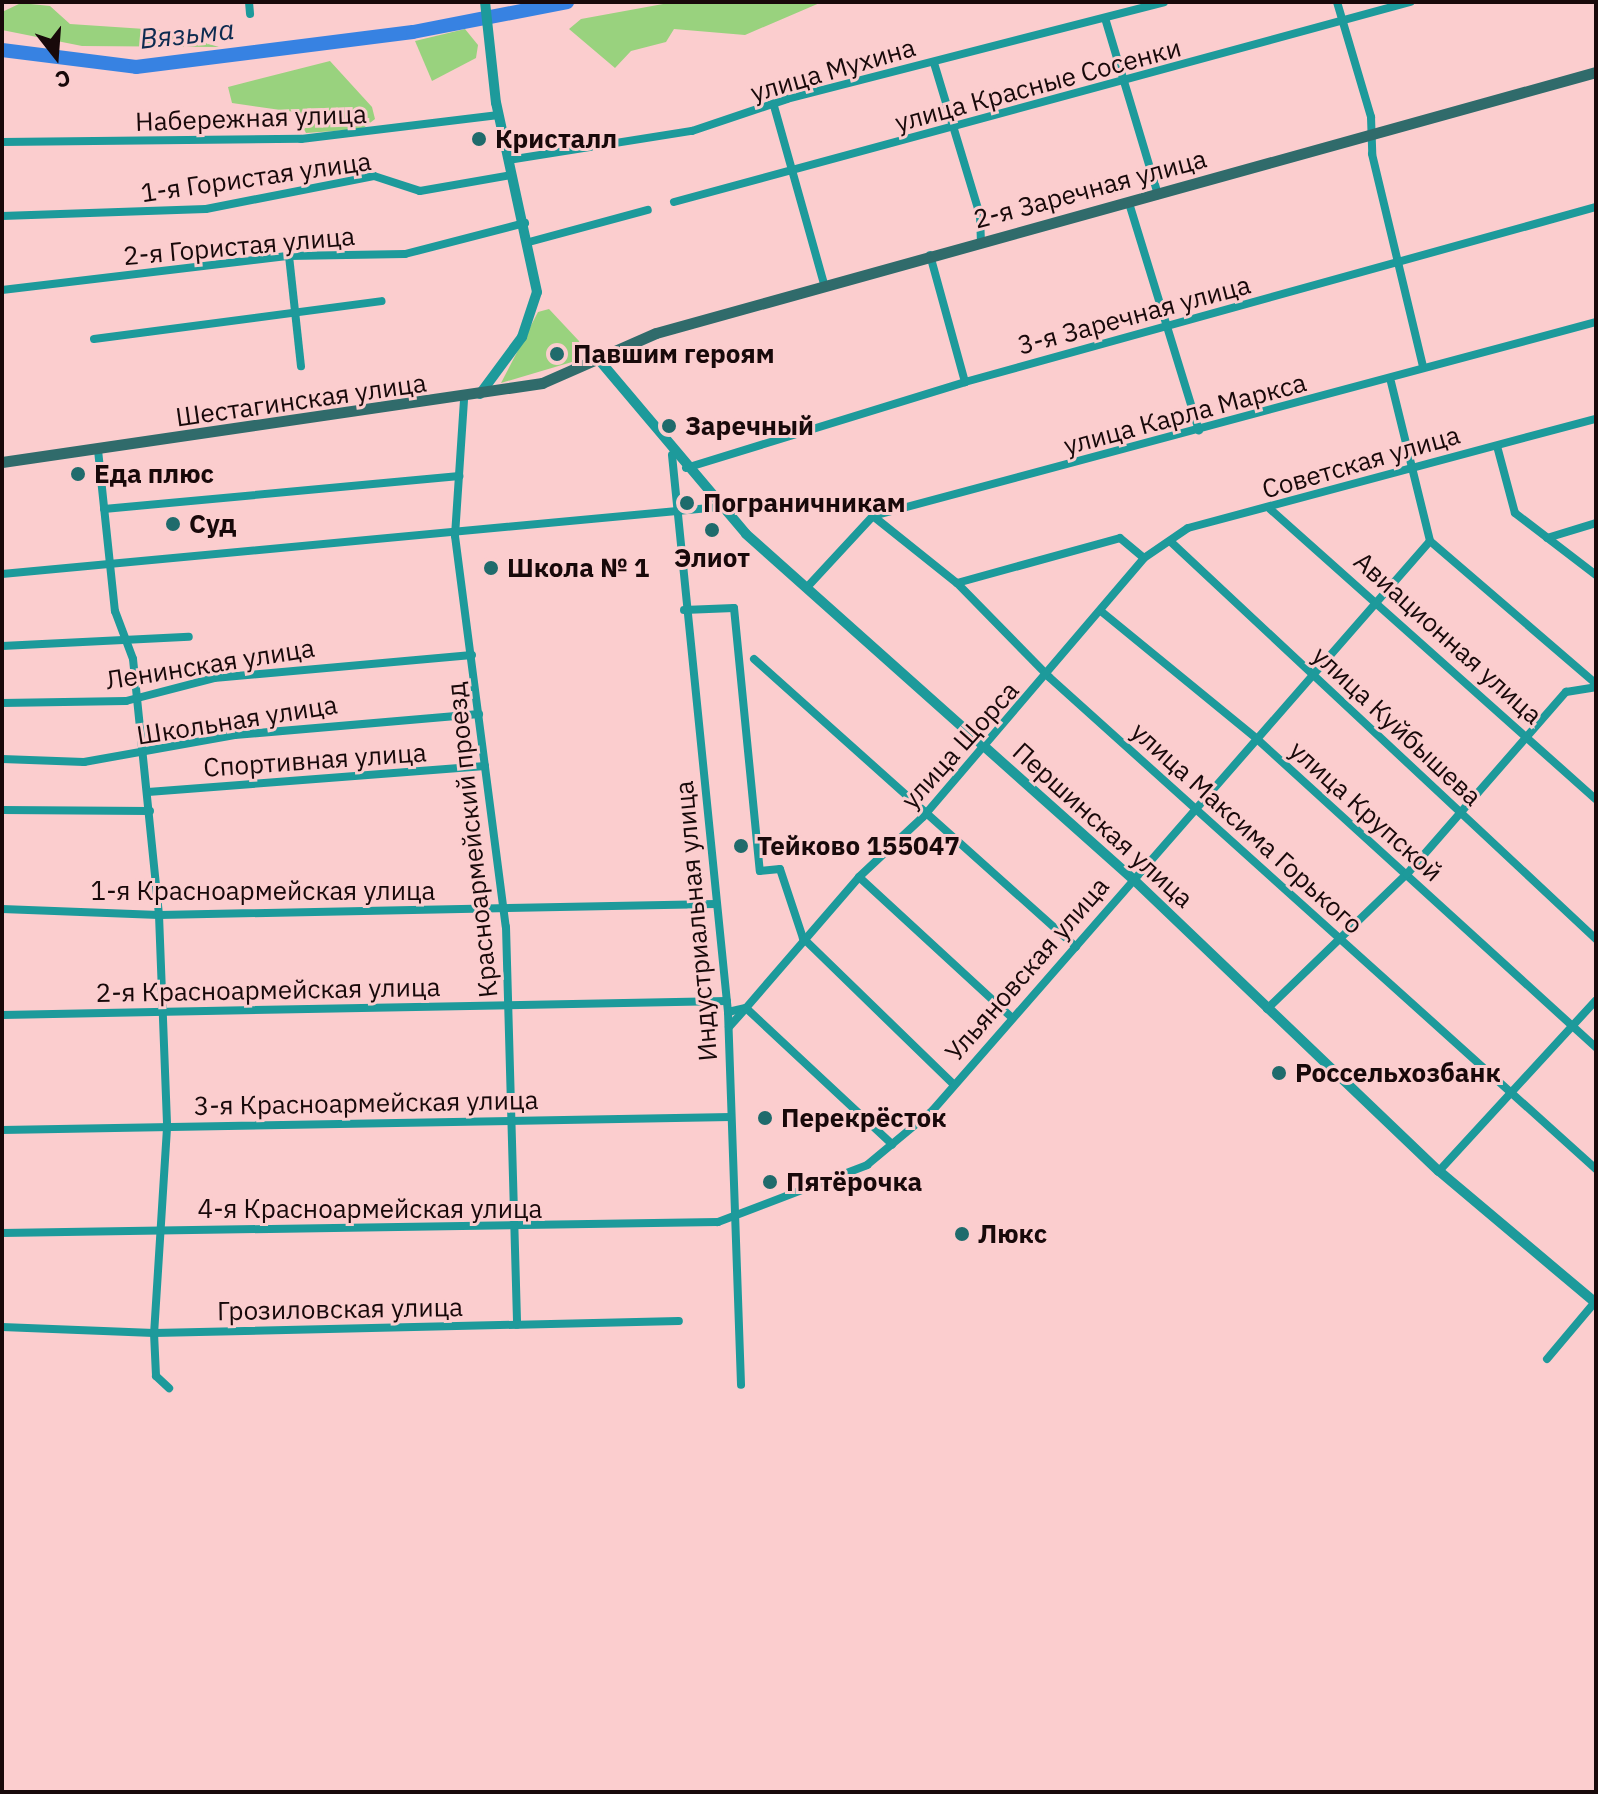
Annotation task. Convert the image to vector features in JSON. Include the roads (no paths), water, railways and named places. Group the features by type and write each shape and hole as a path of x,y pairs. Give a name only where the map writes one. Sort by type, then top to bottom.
{"main road":[{"name":"2-я Заречная улица","path":"600,361 630,340 1596,72"},
{"name":"Шестагинская улица","path":"2,462 470,399 600,361"}],"street":[{"path":"249,2 250,14"},
{"path":"470,399 497,373 532,311 536,272 499,115 485,2"},
{"name":"улица Мухина","path":"508,160 692,131 774,106 1164,2"},
{"path":"1337,2 1371,134 1423,367"},
{"name":"улица Красные Сосенки","path":"674,202 953,130 1410,2"},
{"path":"1105,18 1158,195"},
{"path":"934,63 980,215 981,241"},
{"path":"774,106 795,171 824,284"},
{"name":"Набережная улица","path":"2,142 301,139 499,115"},
{"name":"1-я Гористая улица","path":"2,216 206,209 374,176 420,191 512,175"},
{"path":"1129,203 1199,430"},
{"name":"3-я Заречная улица","path":"685,468 965,382 1166,329 1399,260 1596,207"},
{"path":"529,242 648,210"},
{"name":"2-я Гористая улица","path":"2,290 289,256 405,254 525,223"},
{"path":"930,255 965,382"},
{"path":"289,256 301,366"},
{"path":"94,339 382,301"},
{"name":"улица Карла Маркса","path":"873,516 1391,382 1423,367 1596,322"},
{"name":"Першинская улица","path":"600,361 672,455 720,507 810,584 984,748 1133,879 1439,1171 1596,1303"},
{"path":"497,373 501,392"},
{"path":"1391,382 1430,541 1596,686"},
{"name":"Красноармейский проезд","path":"470,399 459,476 455,536 472,655 511,1004 509,1119 517,1325"},
{"name":"Советская улица","path":"1144,558 1188,528 1270,509 1413,467 1596,419"},
{"path":"1497,446 1515,513 1596,575"},
{"path":"98,450 115,611 128,637 137,698 159,915 166,1014 167,1128 164,1231 154,1333 156,1376 169,1388"},
{"name":"Индустриальная улица","path":"672,455 684,610 728,1012 741,1385"},
{"path":"104,509 459,476"},
{"path":"2,574 455,536 720,507"},
{"name":"Авиационная улица","path":"1270,509 1379,602 1596,799"},
{"path":"810,584 873,516"},
{"name":"улица Максима Горького","path":"873,516 957,583 1049,677 1510,1095 1596,1169"},
{"path":"1547,538 1596,523"},
{"path":"957,583 1120,538 1144,558"},
{"name":"Ульяновская улица","path":"737,1217 867,1165 892,1144 953,1084 1076,947 1430,541"},
{"name":"улица Куйбышева","path":"1171,542 1596,939"},
{"name":"улица Щорса","path":"728,1028 803,938 859,877 923,817 1049,677 1144,558"},
{"path":"684,610 734,608 760,871 780,869 803,938 953,1084"},
{"name":"улица Крупской","path":"1102,612 1257,739 1596,1048"},
{"path":"2,646 128,637 189,637"},
{"name":"Ленинская улица","path":"2,703 137,698 275,670 472,655"},
{"path":"754,659 923,817 1076,947"},
{"path":"1267,1009 1343,941 1407,874 1566,692 1596,686"},
{"name":"Школьная улица","path":"2,759 84,762 142,750 479,714"},
{"name":"Спортивная улица","path":"148,792 485,766"},
{"path":"2,810 150,811"},
{"path":"859,877 1011,1017"},
{"name":"1-я Красноармейская улица","path":"2,909 159,915 716,904"},
{"path":"1439,1171 1596,1000"},
{"name":"2-я Красноармейская улица","path":"2,1015 727,1001"},
{"path":"728,1012 746,1008 892,1144"},
{"name":"3-я Красноармейская улица","path":"2,1130 731,1117"},
{"name":"4-я Красноармейская улица","path":"2,1233 513,1229 737,1217"},
{"path":"1547,1359 1596,1303"},
{"name":"Грозиловская улица","path":"2,1327 154,1333 679,1321"}],"waterway":[{"name":"Вязьма","path":"2,50 136,67 413,32 567,2"}],"place":[{"name":"Кристалл","path":"479,139"},
{"name":"Павшим героям","path":"557,354"},
{"name":"Заречный","path":"669,426"},
{"name":"Еда плюс","path":"78,474"},
{"name":"Пограничникам","path":"687,503"},
{"name":"Суд","path":"173,524"},
{"name":"Элиот","path":"712,530"},
{"name":"Школа № 1","path":"491,568"},
{"name":"Тейково 155047","path":"741,846"},
{"name":"Россельхозбанк","path":"1279,1073"},
{"name":"Перекрёсток","path":"765,1118"},
{"name":"Пятёрочка","path":"770,1182"},
{"name":"Люкс","path":"962,1234"}]}
